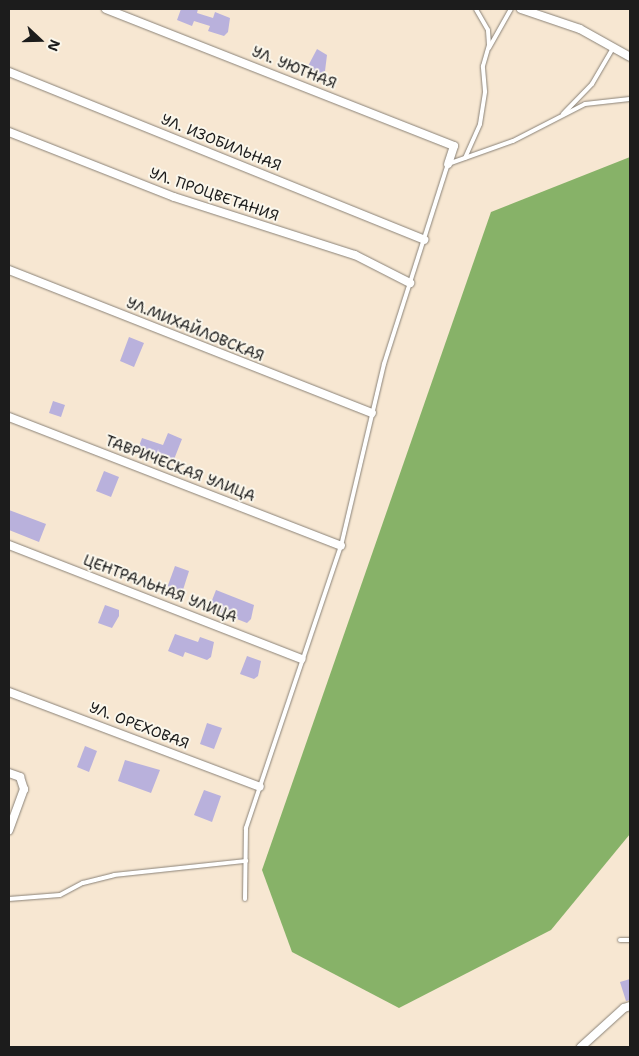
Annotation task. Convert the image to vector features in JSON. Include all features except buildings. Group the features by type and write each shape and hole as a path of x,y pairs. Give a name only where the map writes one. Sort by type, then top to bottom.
{"street":[{"name":"УЛ. УЮТНАЯ","path":"106,9 454,146 448,164"},
{"path":"521,9 580,29 614,46 630,57"},
{"name":"УЛ. ИЗОБИЛЬНАЯ","path":"9,72 424,240"},
{"name":"УЛ. ПРОЦВЕТАНИЯ","path":"9,132 174,197 355,255 410,283"},
{"name":"УЛ.МИХАЙЛОВСКАЯ","path":"9,270 372,413"},
{"name":"ТАВРИЧЕСКАЯ УЛИЦА","path":"9,417 341,546"},
{"name":"ЦЕНТРАЛЬНАЯ УЛИЦА","path":"9,545 302,659"},
{"name":"УЛ. ОРЕХОВАЯ","path":"9,692 260,787"},
{"path":"9,773 20,777 24,789 9,830"},
{"path":"586,1046 624,1008 630,1006"}],"lane":[{"path":"464,158 480,124 487,52 488,30 476,9"},
{"path":"487,52 511,9"},
{"path":"563,115 592,84 614,46"},
{"path":"245,899 246,828 341,546 372,413 410,283 448,164 514,141 585,104 630,99"},
{"path":"9,899 60,895 83,883 114,875 246,861"},
{"path":"620,940 630,940"}],"green space":[{"path":"630,157 630,834 551,930 399,1008 292,952 262,870 491,212"}]}
